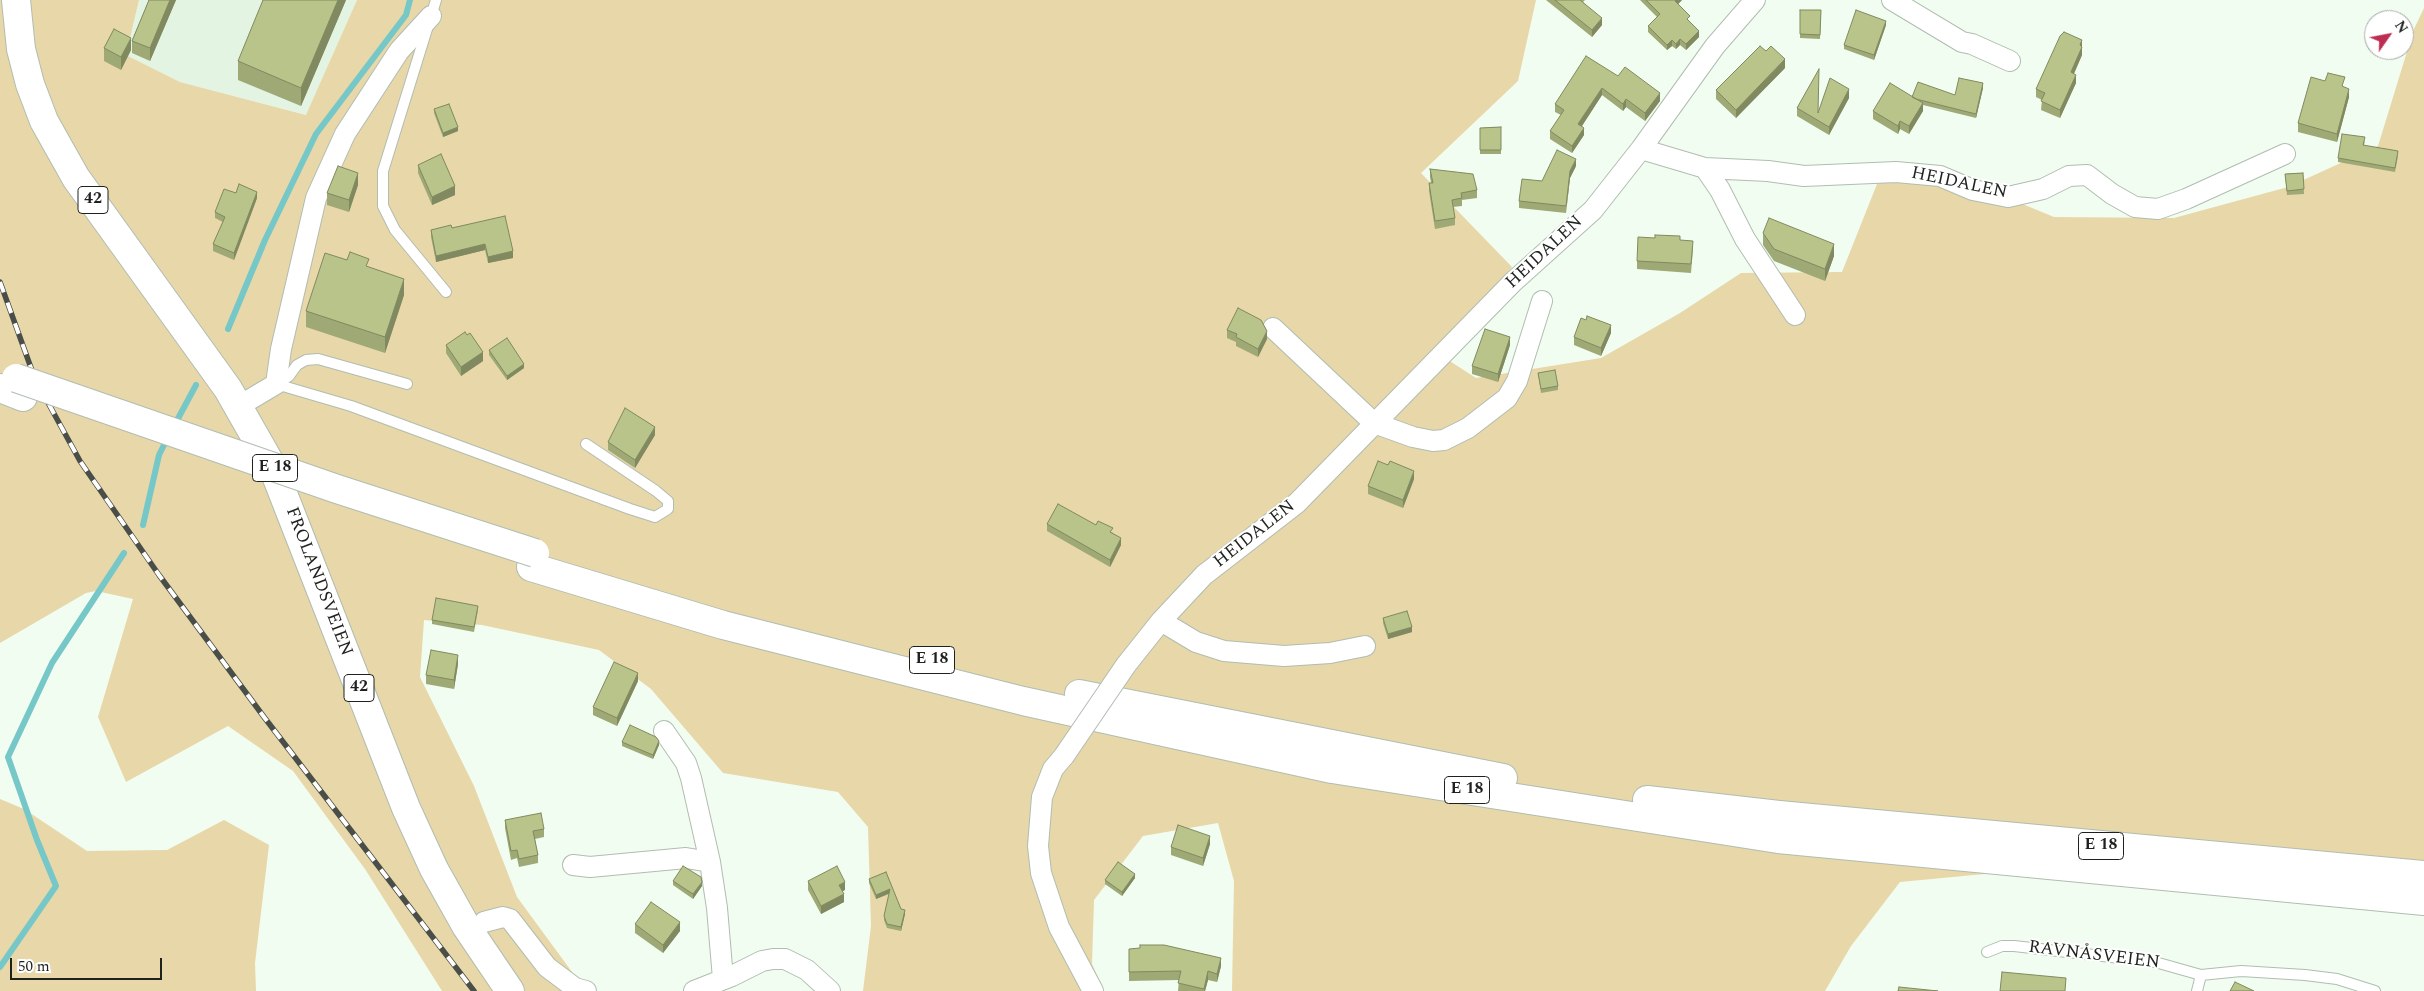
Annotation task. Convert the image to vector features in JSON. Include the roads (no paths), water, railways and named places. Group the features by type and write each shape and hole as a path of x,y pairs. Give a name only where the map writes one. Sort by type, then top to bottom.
{"main road":[{"name":"FROLANDSVEIEN","path":"16,0 21,49 30,84 44,121 76,178 239,406 273,468 406,808 434,869 466,926 510,991"},
{"name":"E 18","path":"10,384 343,507 533,560 730,611 1027,684 1538,784 1665,803 2424,875"},
{"name":"E 18","path":"533,560 632,599 752,633 1023,701 1332,769 1778,839 2424,902"}],"street":[{"name":"HEIDALEN","path":"1093,991 1059,927 1042,873 1038,846 1042,797 1053,769 1064,756 1126,665 1161,621 1204,575 1297,503 1513,282 1593,210 1641,149 1715,46 1755,0"},
{"path":"1892,0 1962,42 1972,44 2010,61"},
{"path":"239,406 276,384 281,349 316,198 345,134 399,50 434,8"},
{"name":"HEIDALEN","path":"1641,149 1705,168 1768,171 1804,176 1896,172 1940,176 1973,190 2008,197 2043,190 2069,176 2088,175 2112,194 2135,207 2158,209 2186,199 2285,154"},
{"path":"1705,168 1720,190 1745,239 1795,315"},
{"path":"1273,328 1374,423 1413,437 1433,441 1452,438 1507,398 1517,381 1542,301"},
{"path":"1161,621 1196,642 1224,651 1284,656 1330,653 1364,646"},
{"path":"664,731 686,763 691,778 710,862 717,908 723,979"},
{"path":"573,865 590,867 686,858 710,862"},
{"path":"484,922 503,917 510,919 547,967 574,988 586,991"},
{"path":"694,991 762,961 785,960 807,970 830,991"}],"lane":[{"path":"434,8 414,65 383,171 383,206 396,230 446,292"},
{"path":"276,384 290,376 297,365 306,360 318,359 406,384"},
{"path":"276,384 351,406 655,517 668,509 668,501 656,491 586,444"},
{"name":"RAVNÅSVEIEN","path":"1987,952 2002,946 2014,946 2155,962 2201,975 2241,971 2305,975 2337,979 2375,991"},
{"path":"2197,991 2201,975"}],"waterway":[{"path":"228,329 265,240 316,134 406,15 410,0"},
{"path":"174,426 196,385"},
{"path":"143,525 159,455 168,437"},
{"path":"0,967 56,886 37,840 8,757 52,663 124,553"}],"railway":[{"path":"0,282 35,379 80,461 159,575 264,717 474,991"}]}
